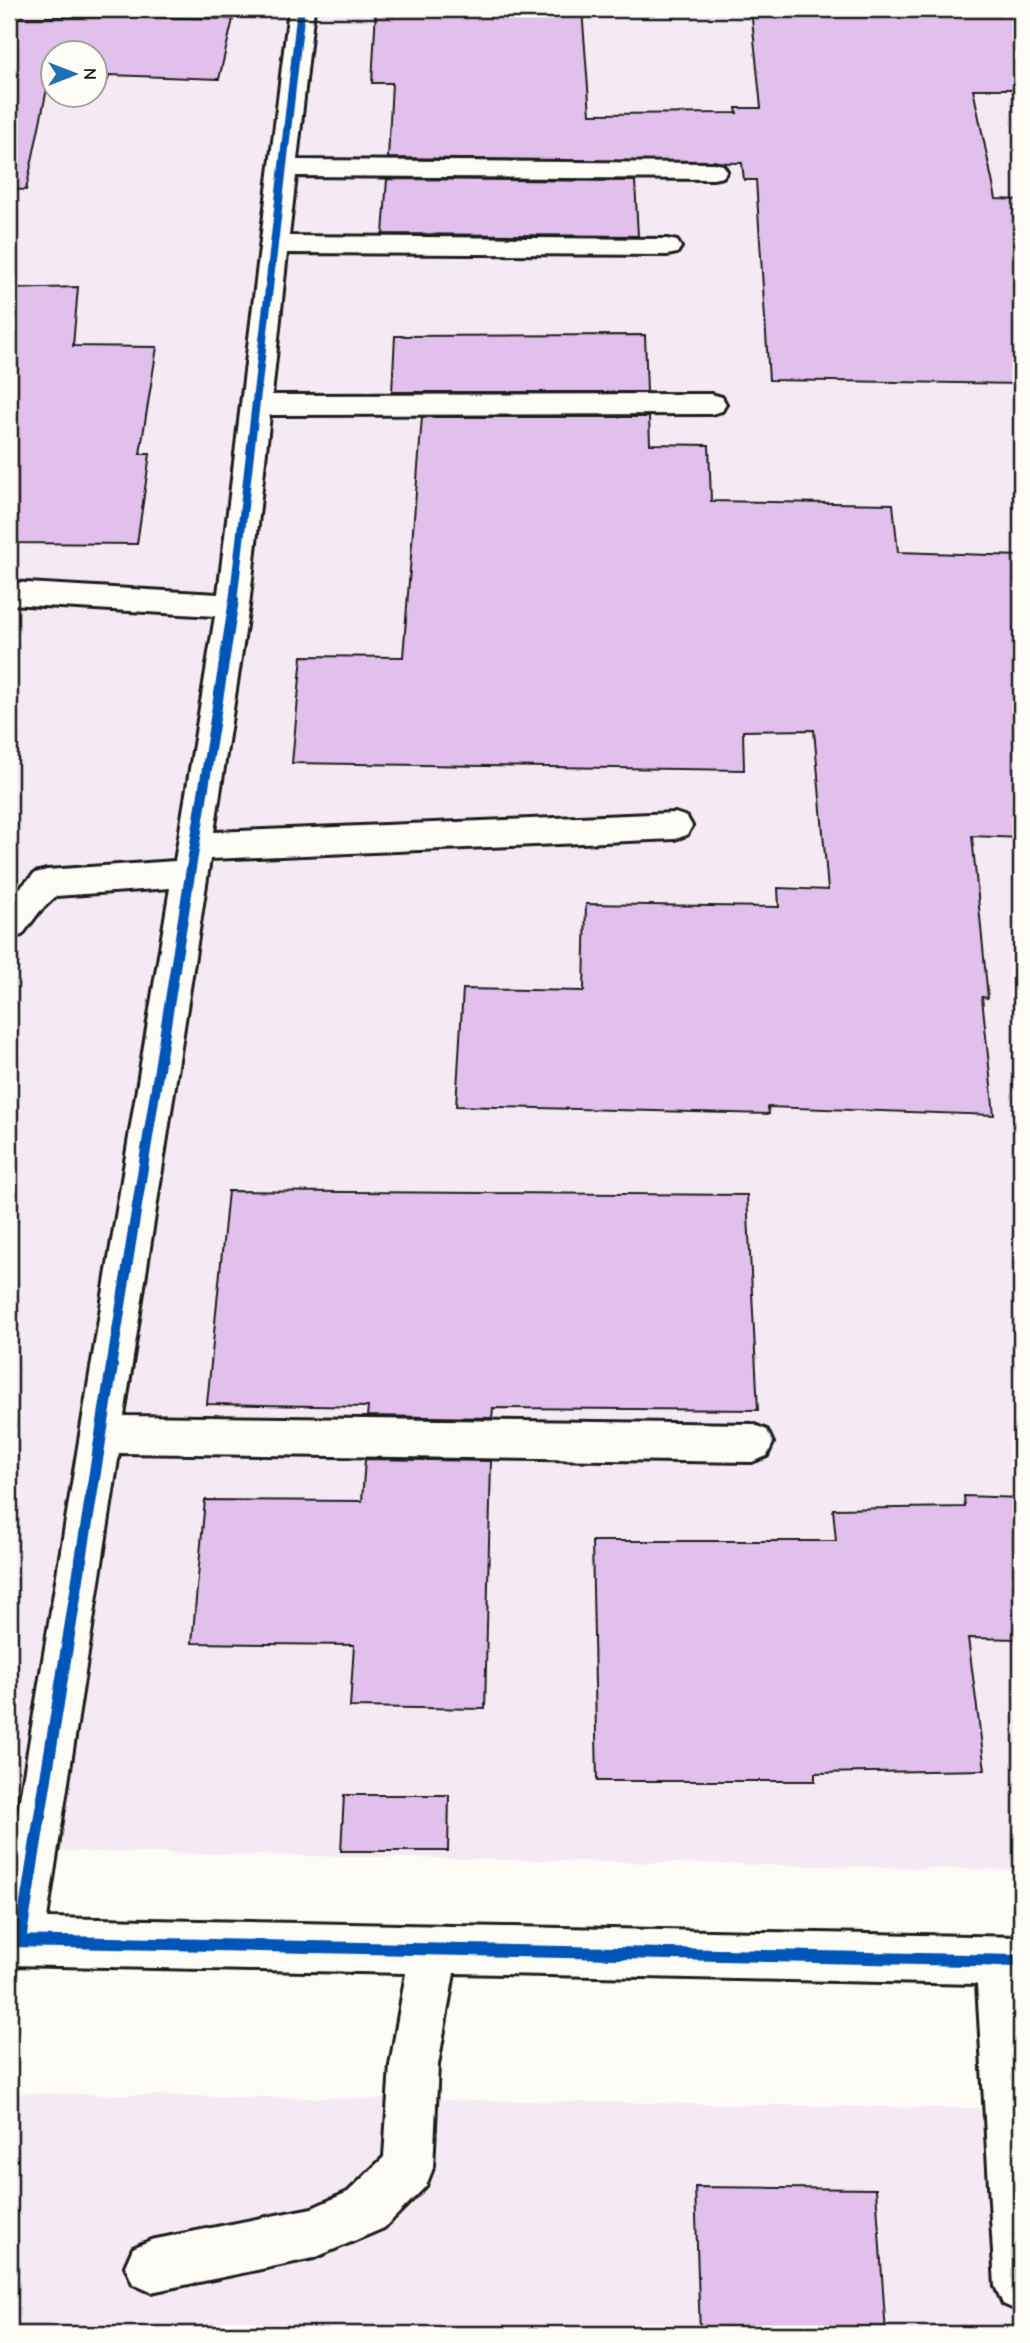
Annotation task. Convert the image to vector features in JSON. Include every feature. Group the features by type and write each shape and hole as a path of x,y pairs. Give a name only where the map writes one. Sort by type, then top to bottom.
{"street":[{"path":"301,9 233,606 101,1434 14,1941 1010,1961 1021,2286"},
{"path":"283,168 713,171"},
{"path":"274,244 667,247"},
{"path":"256,405 711,404"},
{"path":"9,593 233,606"},
{"path":"9,925 27,901 47,883 193,859 674,826"},
{"path":"101,1434 752,1443"},
{"path":"152,2266 314,2233 366,2210 408,2168 414,2066 434,1949"}],"shaded area":[{"path":"9,9 1021,9 1021,1870 9,1850"},
{"path":"9,2093 1021,2109 1021,2334 9,2334"}],"building":[{"path":"376,9 582,9 590,114 737,113 736,108 761,108 751,9 1021,9 1021,89 973,89 996,199 1021,200 1021,384 769,380 756,180 744,180 742,163 388,158 392,83 372,83"},
{"path":"9,17 233,19 219,79 109,75 108,80 108,38 38,38 38,108 43,108 26,190 9,189"},
{"path":"387,179 635,181 638,236 383,234"},
{"path":"78,287 73,346 157,347 140,454 150,454 137,544 9,543 9,289"},
{"path":"645,335 647,392 392,392 395,336"},
{"path":"422,417 649,417 650,444 709,445 711,501 893,504 898,552 1021,556 1021,838 972,836 988,998 982,997 994,1115 768,1107 769,1114 456,1106 463,989 584,991 586,904 779,907 778,888 828,890 814,730 743,731 744,770 292,763 302,656 403,657"},
{"path":"228,1191 747,1195 758,1410 493,1408 492,1418 367,1416 368,1407 207,1404"},
{"path":"365,1459 491,1461 485,1709 350,1707 354,1645 192,1643 205,1500 362,1501"},
{"path":"964,1496 1021,1498 1021,1639 968,1638 985,1770 815,1773 815,1781 597,1781 592,1541 836,1541 833,1509 965,1507"},
{"path":"344,1795 449,1795 448,1851 341,1851"},
{"path":"695,2187 876,2189 886,2334 700,2334"}],"cycle path":[{"path":"20,1941 233,606 301,9"},
{"path":"10,1941 1021,1961"}]}
